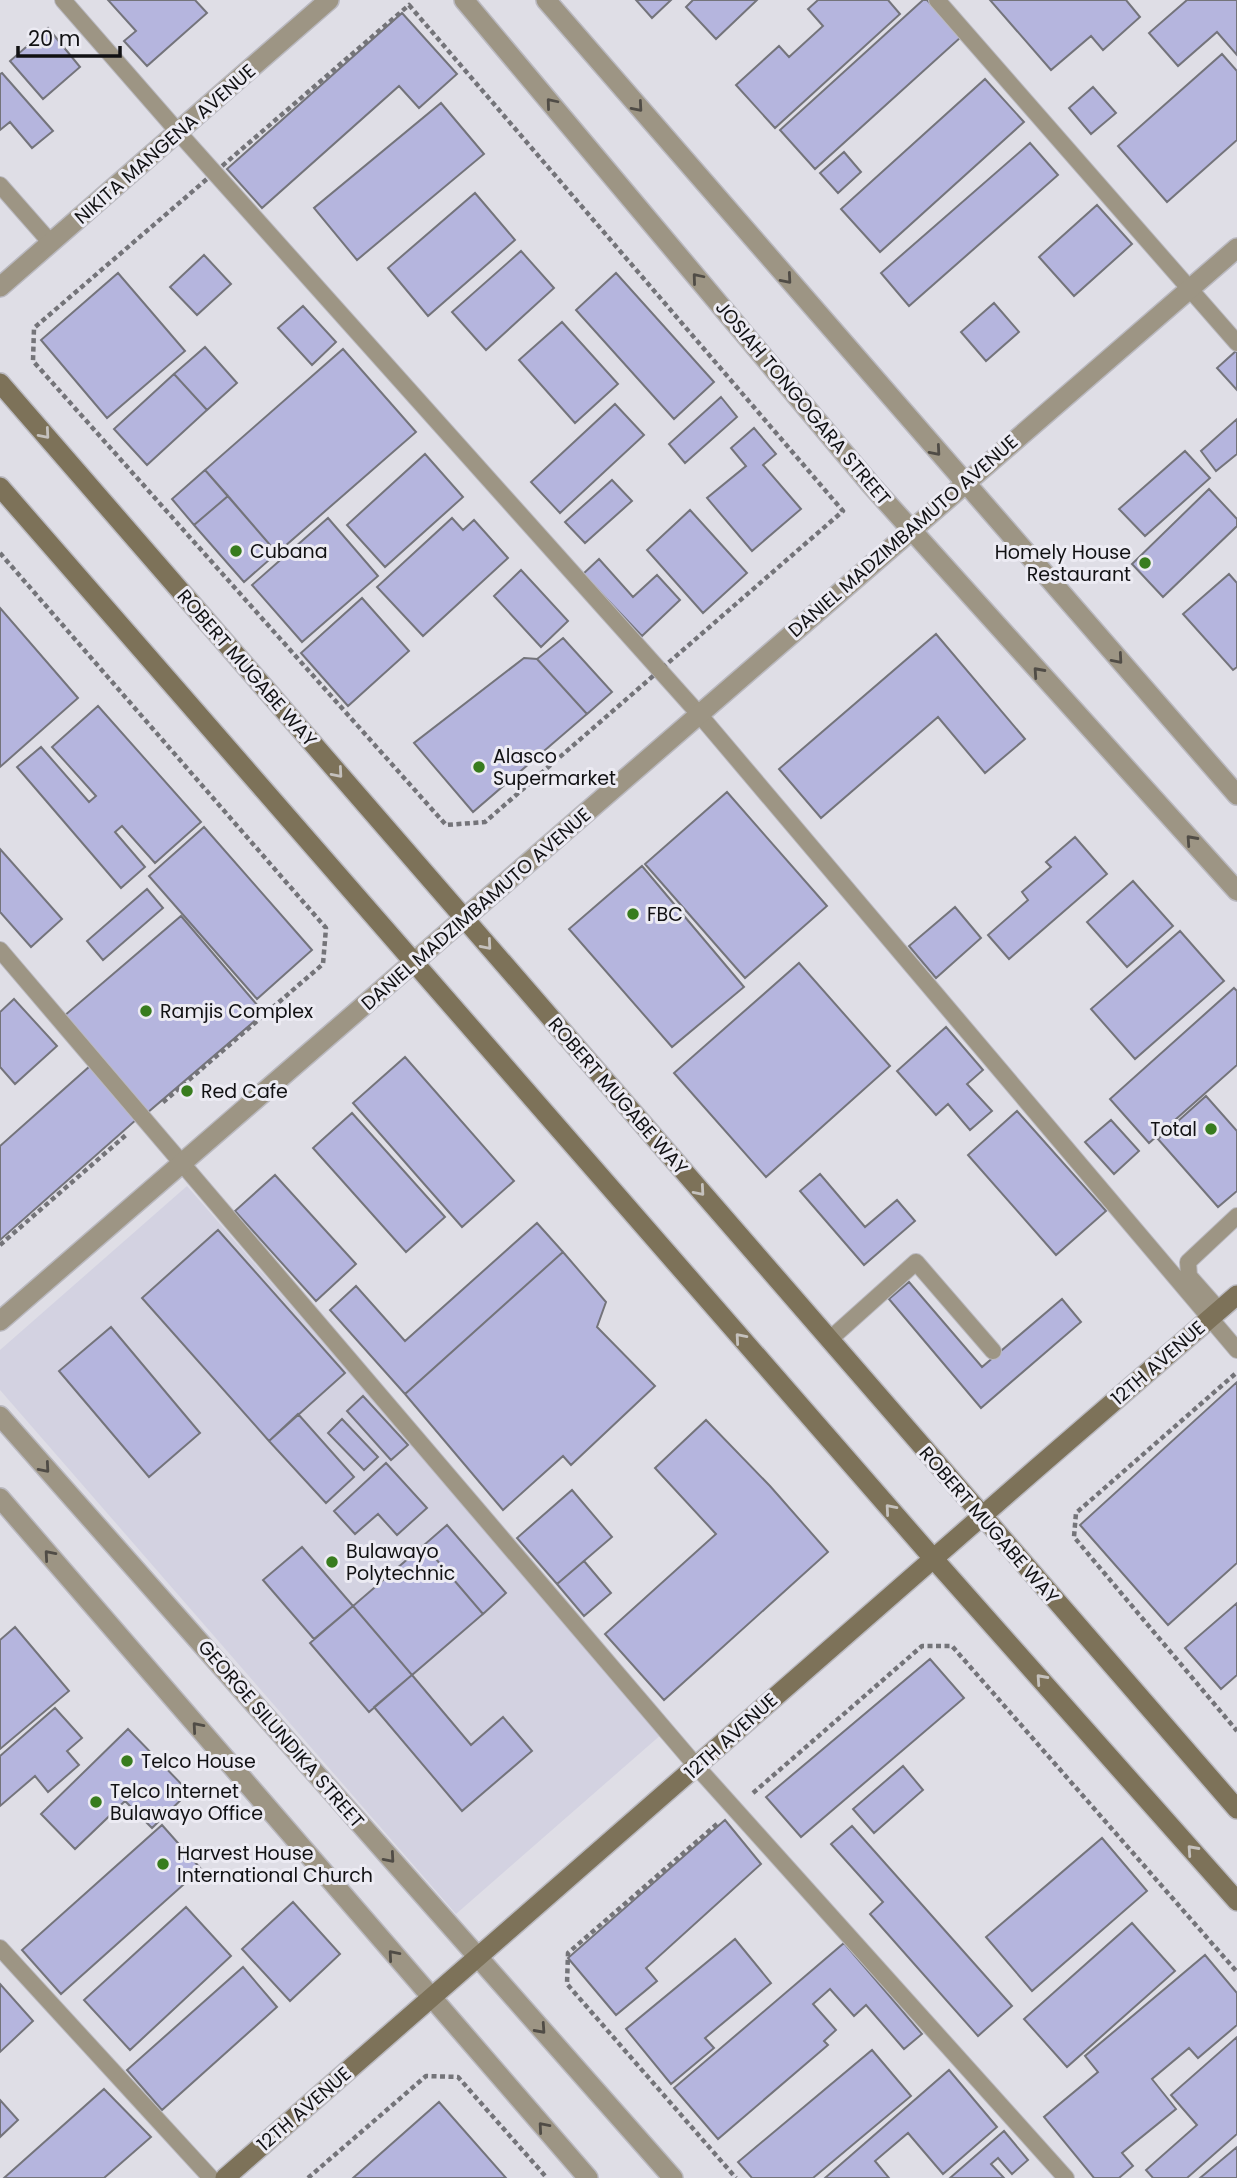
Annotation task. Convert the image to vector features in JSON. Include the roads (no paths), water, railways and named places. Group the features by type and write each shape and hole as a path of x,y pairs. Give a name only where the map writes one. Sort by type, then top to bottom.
{"main road":[{"name":"ROBERT MUGABE WAY","path":"0,383 1237,1809"},
{"path":"0,487 932,1557 1237,1901"},
{"name":"12TH AVENUE","path":"225,2178 697,1767 932,1557 1237,1295"}],"street":[{"name":"NIKITA MANGENA AVENUE","path":"0,287 329,0"},
{"name":"JOSIAH TONGOGARA STREET","path":"464,0 911,530 1237,891"},
{"path":"546,0 1237,795"},
{"name":"DANIEL MADZIMBAMUTO AVENUE","path":"0,1321 1237,248"},
{"name":"GEORGE SILUNDIKA STREET","path":"0,1416 673,2178"},
{"path":"0,1498 588,2178"}],"lane":[{"path":"63,0 698,713 1214,1314"},
{"path":"937,0 1237,343"},
{"path":"0,185 51,243"},
{"path":"0,950 697,1767 1066,2178"},
{"path":"1237,1216 1188,1262 1189,1276 1237,1350"},
{"path":"829,1340 916,1262 993,1351"},
{"path":"0,1948 211,2178"}],"place":[{"name":"Cubana","path":"236,551"},
{"name":"Homely House Restaurant","path":"1145,563"},
{"name":"Alasco Supermarket","path":"479,767"},
{"name":"FBC","path":"633,914"},
{"name":"Ramjis Complex","path":"146,1011"},
{"name":"Red Cafe","path":"187,1091"},
{"name":"Total","path":"1211,1129"},
{"name":"Bulawayo Polytechnic","path":"332,1562"},
{"name":"Telco House","path":"127,1761"},
{"name":"Telco Internet Bulawayo Office","path":"96,1802"},
{"name":"Harvest House International Church","path":"163,1864"}]}
